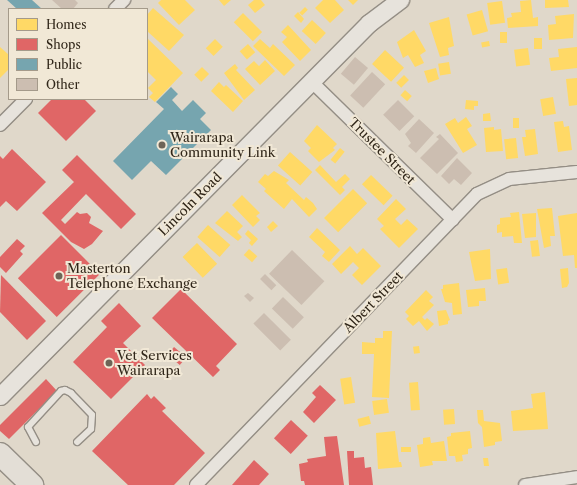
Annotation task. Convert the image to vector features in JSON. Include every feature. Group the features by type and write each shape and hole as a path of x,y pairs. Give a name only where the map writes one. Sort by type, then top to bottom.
{"highway":[{"path":"0,454 32,485"}],"street":[{"path":"116,8 124,0"},
{"name":"Lincoln Road","path":"0,396 369,23 396,1"},
{"name":"Trustee Street","path":"312,82 453,220"},
{"path":"0,125 25,100"},
{"name":"Albert Street","path":"196,485 477,194 492,185 509,179 577,172"},
{"path":"525,485 577,478"}],"lane":[{"path":"36,442 28,427 61,391 65,390 71,392 92,416 90,429 77,442"}],"building: Homes":[{"path":"161,0 185,0 195,10 179,25 158,3"},
{"path":"219,0 231,0 224,6"},
{"path":"254,0 261,0 265,5 255,13 248,5"},
{"path":"323,0 335,0 344,10 330,23 315,8"},
{"path":"348,0 358,0 353,5"},
{"path":"531,0 533,18 538,17 538,26 508,28 507,18 512,17 511,13 521,12 520,1"},
{"path":"545,0 568,0 569,7 545,8"},
{"path":"502,1 505,23 490,25 487,3"},
{"path":"305,7 308,10 302,15 299,13"},
{"path":"153,8 184,35 169,51 148,32 148,14"},
{"path":"482,10 488,31 473,36 467,14"},
{"path":"298,12 304,19 301,23 294,16"},
{"path":"243,13 262,32 253,41 234,22"},
{"path":"574,14 573,38 549,40 548,25 556,24 555,16"},
{"path":"449,17 454,46 448,48 449,55 440,57 429,23"},
{"path":"312,20 326,33 316,44 302,31"},
{"path":"288,25 311,50 300,61 282,42 287,37 281,32"},
{"path":"414,30 426,51 420,55 424,63 415,67 408,55 403,58 397,42"},
{"path":"500,32 507,32 507,43 500,43"},
{"path":"534,38 542,38 542,49 534,49"},
{"path":"148,39 183,73 155,102 149,97 153,93 148,88 156,80 148,72"},
{"path":"215,39 223,47 214,56 206,48"},
{"path":"260,39 270,48 273,44 295,65 284,76 253,46"},
{"path":"489,41 490,46 482,47 481,43"},
{"path":"248,44 255,52 247,60 240,51"},
{"path":"0,47 8,54 8,70 0,78"},
{"path":"577,47 577,68 551,71 549,58 559,57 558,49"},
{"path":"528,48 530,65 516,67 514,50"},
{"path":"385,50 404,68 391,82 372,64"},
{"path":"265,60 275,71 260,85 245,69 254,61 259,66"},
{"path":"449,62 451,74 440,76 438,64"},
{"path":"235,64 238,68 236,70 255,90 244,100 224,73"},
{"path":"202,67 209,74 201,82 194,75"},
{"path":"436,68 439,79 428,83 424,71"},
{"path":"404,75 409,80 401,88 396,83"},
{"path":"577,78 577,105 569,106 566,79"},
{"path":"219,82 224,87 226,85 243,101 233,112 211,91"},
{"path":"405,90 412,96 407,101 400,95"},
{"path":"553,97 556,114 543,116 540,99"},
{"path":"466,100 478,101 478,106 474,106 474,110 465,109"},
{"path":"490,113 491,121 483,121 483,114"},
{"path":"466,117 472,126 467,129 477,145 463,153 445,124 455,118 458,123"},
{"path":"513,118 519,118 519,128 513,128"},
{"path":"563,121 564,127 569,126 572,150 558,152 554,122"},
{"path":"317,125 337,144 333,148 335,150 319,162 308,151 311,148 304,141"},
{"path":"494,127 494,130 501,129 503,151 486,152 484,128"},
{"path":"535,129 538,154 525,156 522,137 526,137 525,130"},
{"path":"516,138 518,158 506,159 504,139"},
{"path":"340,148 345,152 335,163 331,160"},
{"path":"290,152 312,172 300,185 278,165"},
{"path":"320,165 336,182 345,174 350,179 342,187 345,190 340,195 315,170"},
{"path":"274,171 289,180 286,183 304,200 306,197 313,203 317,209 309,217 292,199 284,209 264,191 266,189 258,182 265,174 268,176"},
{"path":"371,175 393,196 384,205 362,184"},
{"path":"353,189 367,203 338,232 324,218"},
{"path":"242,195 260,213 256,216 260,220 253,227 232,205"},
{"path":"396,199 406,209 395,219 401,225 407,219 418,229 399,248 380,229 384,226 377,219"},
{"path":"552,208 555,236 550,236 551,246 544,248 537,209"},
{"path":"227,211 243,226 237,232 242,237 238,241 215,223"},
{"path":"519,212 522,243 514,243 513,236 502,237 502,232 497,233 497,225 500,224 500,218 511,217 510,213"},
{"path":"536,213 536,237 525,238 522,214"},
{"path":"577,213 577,268 575,268 574,255 563,256 558,216"},
{"path":"273,221 278,226 271,232 267,227"},
{"path":"208,225 230,245 220,257 197,237"},
{"path":"317,228 340,250 329,262 322,256 325,252 309,237"},
{"path":"248,230 258,239 252,246 249,243 251,240 245,234"},
{"path":"538,240 540,256 532,257 530,241"},
{"path":"197,243 217,264 203,278 183,257"},
{"path":"350,246 357,254 363,248 381,266 362,285 352,275 359,268 353,262 341,274 332,264"},
{"path":"249,249 257,256 252,262 244,255"},
{"path":"490,249 491,279 475,281 469,252"},
{"path":"507,268 509,283 498,284 496,270"},
{"path":"568,268 569,283 567,287 562,288 560,269"},
{"path":"459,283 462,314 453,315 452,303 445,302 441,289 443,289 443,285"},
{"path":"485,288 486,301 479,301 479,306 468,307 466,290"},
{"path":"426,290 433,297 429,301 434,305 422,317 425,320 427,318 434,324 427,331 419,321 413,326 406,319 409,316 405,312"},
{"path":"446,310 450,320 448,321 448,324 439,326 437,311"},
{"path":"383,331 392,331 389,398 372,397 374,354 362,354 362,342 375,343 375,338 383,338"},
{"path":"419,346 420,353 414,354 413,347"},
{"path":"351,377 355,403 344,404 340,379"},
{"path":"418,382 420,410 411,411 409,383"},
{"path":"545,392 548,429 513,431 511,411 533,408 531,394"},
{"path":"387,399 389,413 374,415 372,401"},
{"path":"454,409 455,424 444,425 443,410"},
{"path":"477,410 483,410 484,421 500,423 502,441 495,442 495,445 484,447 482,427 478,423"},
{"path":"369,416 371,424 359,427 357,419"},
{"path":"395,431 399,462 401,462 402,467 378,469 376,433"},
{"path":"470,431 472,448 468,449 468,454 462,455 463,461 456,462 455,456 449,456 447,437 451,436 451,433"},
{"path":"430,437 431,443 444,441 447,461 432,461 433,465 420,467 417,445 423,444 423,438"},
{"path":"401,447 411,447 411,452 401,452"},
{"path":"483,458 488,458 489,466 484,466"}],"building: Shops":[{"path":"51,100 85,100 96,111 66,141 38,113"},
{"path":"12,149 46,182 17,211 6,201 0,207 0,156 3,159"},
{"path":"77,155 136,214 121,229 86,194 61,220 65,224 77,212 80,214 87,213 91,217 89,223 103,231 92,244 84,249 71,242 42,213 74,182 62,170"},
{"name":"Masterton Telephone Exchange","path":"61,235 100,274 57,317 18,278"},
{"path":"17,239 25,246 20,251 23,254 6,273 0,267 0,257"},
{"path":"1,275 46,321 27,340 0,312"},
{"path":"181,289 237,344 216,366 220,370 213,377 152,318"},
{"name":"Vet Services Wairarapa","path":"119,303 141,326 123,343 145,365 111,399 73,362 107,327 101,321"},
{"path":"174,347 186,357 180,365 168,355"},
{"path":"46,379 57,391 9,439 0,431 0,425"},
{"path":"320,385 336,400 314,423 303,412 316,397 312,393"},
{"path":"147,394 151,399 154,396 166,408 162,411 205,453 174,485 128,485 92,451"},
{"path":"291,420 308,436 291,454 274,438"},
{"path":"337,436 344,485 305,485 304,481 301,481 299,464 308,462 307,459 326,456 324,437"},
{"path":"347,451 354,451 354,458 364,457 365,468 371,467 373,485 349,485"},
{"path":"254,460 269,474 259,485 232,485"}],"building: Public":[{"path":"7,0 32,0 41,8 16,8"},
{"name":"Wairarapa Community Link","path":"171,87 178,94 172,100 182,111 193,100 206,113 200,119 211,130 166,175 151,161 132,180 113,161 164,109 156,102"}],"building: Other":[{"path":"52,0 75,0 78,3 74,8 61,8"},
{"path":"355,57 368,68 354,85 341,74"},
{"path":"372,72 385,84 363,108 350,95"},
{"path":"398,100 414,116 399,131 383,115"},
{"path":"419,119 434,133 416,153 408,146 411,143 405,134"},
{"path":"440,134 458,153 437,174 420,158 439,139 436,137"},
{"path":"457,158 472,173 461,185 454,179 449,184 441,176"},
{"path":"292,250 324,281 301,305 269,274"},
{"path":"265,274 276,285 271,290 260,279"},
{"path":"248,293 254,298 250,302 244,296"},
{"path":"283,297 304,317 293,329 272,309"},
{"path":"264,313 291,340 280,350 253,324"}],"place":[{"name":"Wairarapa Community Link","path":"162,145"},
{"name":"Masterton Telephone Exchange","path":"59,276"},
{"name":"Vet Services Wairarapa","path":"109,363"}]}
